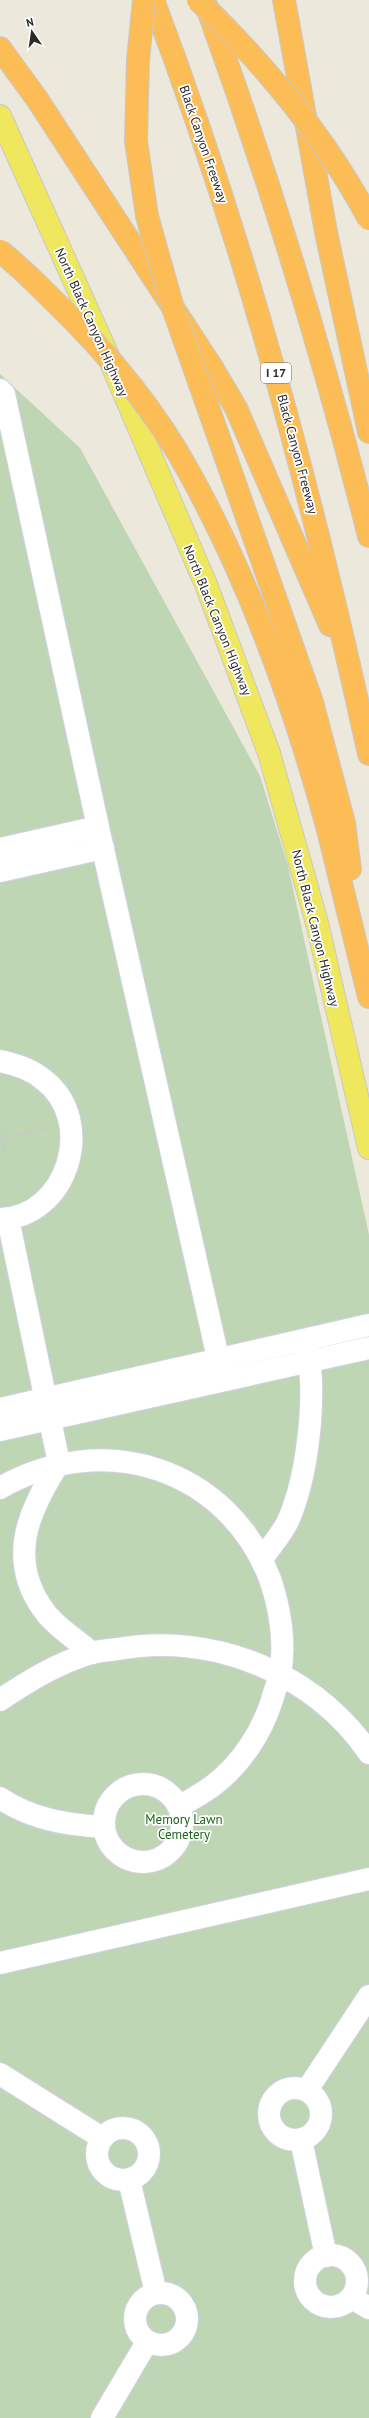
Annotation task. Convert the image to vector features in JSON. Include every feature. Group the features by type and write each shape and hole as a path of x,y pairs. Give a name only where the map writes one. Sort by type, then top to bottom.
{"highway":[{"path":"144,0 138,60 136,141 147,216 172,305 312,702 369,997"},
{"name":"Black Canyon Freeway","path":"153,0 208,154 266,337 309,493 369,754"},
{"path":"198,0 267,71 294,104 354,192 369,219"},
{"path":"204,0 289,245 320,347 369,536"},
{"path":"284,0 326,232 369,432"},
{"path":"0,48 37,99 209,363 236,408 352,675"},
{"path":"0,251 76,322 131,386 190,473 238,574 269,645 301,737 336,825"}],"main road":[{"name":"North Black Canyon Highway","path":"0,116 109,358 207,588 269,753 318,923 369,1148"}],"lane":[{"path":"0,390 4,394 98,827 223,1380"},
{"path":"0,849 98,827"},
{"path":"0,871 103,848"},
{"path":"0,1061 24,1066 45,1080 62,1099 71,1123 72,1148 66,1173 59,1184 52,1194 32,1210 4,1219 60,1463 31,1512 24,1545 28,1581 46,1613 92,1653"},
{"path":"0,1430 48,1408 219,1359 369,1325"},
{"path":"262,1559 288,1522 306,1460 310,1361 305,1339"},
{"path":"0,1409 48,1408 223,1380 369,1348"},
{"path":"0,1488 22,1475 60,1463 99,1459 139,1464 177,1477 211,1498 240,1525 262,1559 276,1596 282,1636 280,1674 267,1716 245,1753 216,1784 179,1807"},
{"path":"0,1700 37,1675 92,1653 140,1645 188,1646 235,1655 280,1674 322,1701 357,1735 369,1753"},
{"path":"144,1784 160,1788 173,1798 179,1807 183,1819 182,1831 178,1843 170,1852 160,1859 148,1862 136,1862 124,1858 111,1844 104,1827 108,1806 123,1790 144,1784"},
{"path":"0,1798 14,1808 54,1822 104,1827"},
{"path":"0,1963 369,1879"},
{"path":"307,2090 369,1996"},
{"path":"0,2074 102,2138"},
{"path":"290,2088 307,2090 314,2096 322,2112 317,2130 301,2140 293,2141 278,2134 269,2120 268,2111 271,2103 282,2091 290,2088"},
{"path":"118,2128 135,2130 143,2136 148,2143 149,2161 142,2173 129,2180 114,2179 101,2168 97,2153 102,2138 118,2128"},
{"path":"301,2140 326,2256"},
{"path":"129,2180 156,2293"},
{"path":"326,2256 341,2257 353,2268 360,2303 329,2308 321,2306 308,2296 304,2279 306,2271 311,2264 326,2256"},
{"path":"156,2293 173,2295 180,2300 188,2315 188,2324 180,2339 172,2343 155,2345 147,2342 138,2332 135,2319 141,2302 156,2293"},
{"path":"102,2418 147,2342"}],"path":[{"path":"0,1139 71,1123"},
{"path":"0,1130 6,1138 4,1148 0,1153"}],"green space":[{"name":"Memory Lawn Cemetery","path":"0,374 80,448 260,776 288,866 369,1235 369,2418 0,2418"}]}
